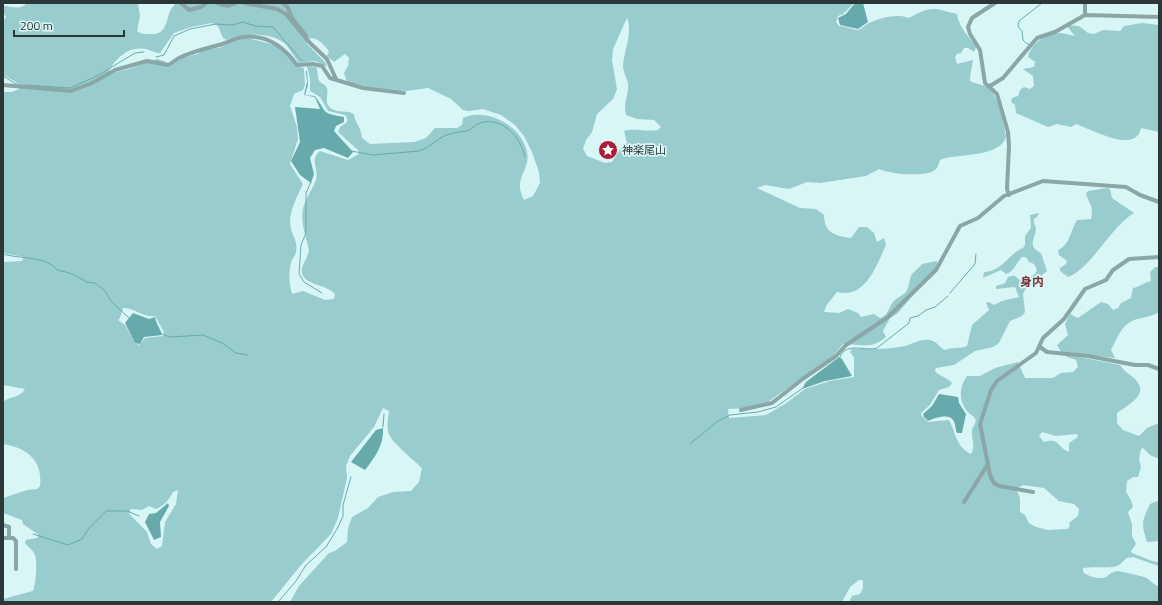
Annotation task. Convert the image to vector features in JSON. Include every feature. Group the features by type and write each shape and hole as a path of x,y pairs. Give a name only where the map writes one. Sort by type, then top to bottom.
{"street":[{"path":"181,3 189,10 201,7 206,3"},
{"path":"217,3 225,6 236,3"},
{"path":"244,3 282,11 310,43 327,59 336,79"},
{"path":"283,3 288,8 292,18 306,35 310,43"},
{"path":"995,3 972,18 968,26 970,34 980,54 984,80 997,94 1009,138 1007,189 1009,195"},
{"path":"1085,3 1085,14"},
{"path":"990,86 1003,78 1037,38 1055,32 1085,14 1159,17"},
{"path":"3,85 71,91 92,83 114,70 147,61 168,66 180,57 204,48 224,44 243,37 259,38 276,44 288,52 297,66 318,64 322,66 330,78 363,88 404,93"},
{"path":"741,410 772,403 804,378 836,356 846,345 888,317 936,270 960,226 978,218 1000,199 1043,181 1126,187 1140,195 1159,202"},
{"path":"1033,492 999,486 992,480 980,424 991,390 997,381 1036,353 1043,338 1064,319 1085,288 1106,280 1113,270 1125,261 1134,258 1159,257"},
{"path":"1040,347 1047,352 1088,356 1135,365 1148,365 1159,369"},
{"path":"964,502 988,464"},
{"path":"3,525 9,527 9,538"},
{"path":"3,538 13,538 16,541 16,569"}],"shaded area":[{"path":"27,3 138,3 140,16 137,31 147,34 155,34 162,31 166,24 170,10 176,3 854,3 843,14 838,16 836,22 839,26 858,30 878,19 894,16 909,18 922,11 930,9 957,14 962,28 976,47 974,52 968,48 964,48 961,53 957,54 955,57 957,64 973,60 970,81 985,86 990,89 994,95 1000,108 1006,136 1003,143 996,148 978,154 940,160 936,169 925,174 899,174 879,169 866,176 820,183 807,182 789,189 765,185 757,188 800,208 816,209 824,215 824,221 828,229 840,236 851,238 859,227 867,227 874,233 877,242 884,238 886,245 869,279 863,286 855,291 847,293 837,292 826,306 824,312 839,313 848,309 858,313 861,317 874,314 880,318 883,317 887,313 891,304 906,292 912,274 922,264 937,261 938,265 898,313 890,318 883,331 886,337 881,341 871,345 843,344 833,356 768,402 749,408 728,409 729,418 766,415 785,404 805,389 830,381 854,377 854,357 850,352 852,349 892,348 925,340 935,342 945,350 967,346 972,325 989,310 986,303 989,302 994,305 1002,301 1019,297 1015,287 996,289 996,286 1005,283 1008,277 1011,276 1015,276 1023,281 1035,274 1037,270 1034,264 1029,262 1026,257 1022,257 1009,273 1006,274 1001,270 983,278 984,272 1001,266 1018,250 1023,248 1025,245 1025,236 1031,228 1030,215 1039,213 1034,219 1036,232 1033,245 1036,250 1041,253 1047,271 1025,290 1023,294 1025,312 1022,316 1010,321 999,343 993,347 975,351 954,365 936,368 935,371 937,373 952,383 949,387 939,390 930,405 922,412 921,415 928,422 949,420 959,444 971,454 973,445 972,430 975,423 975,418 965,408 961,399 962,385 967,376 980,376 995,368 1018,362 1025,378 1053,378 1061,373 1073,372 1078,367 1076,360 1067,357 1064,354 1120,365 1138,383 1140,392 1130,404 1117,413 1117,423 1123,430 1139,436 1147,428 1159,423 1159,459 1150,455 1143,448 1141,449 1139,459 1141,467 1138,477 1133,477 1127,481 1126,492 1133,507 1128,512 1132,524 1132,536 1136,544 1131,551 1132,553 1152,561 1159,562 1159,566 1133,557 1127,558 1117,566 1083,568 1083,572 1097,578 1106,577 1117,571 1144,577 1159,586 1159,602 849,602 852,596 860,594 863,588 863,580 859,580 850,587 842,602 290,602 299,586 329,553 335,551 347,542 348,528 352,517 368,508 378,497 393,492 411,491 419,482 422,468 397,445 389,435 389,411 383,408 374,427 350,456 346,466 347,478 338,518 331,534 301,565 271,602 3,602 3,599 33,591 35,583 36,560 33,552 25,543 26,540 37,538 39,535 23,524 22,520 3,513 3,498 27,490 37,489 40,486 39,469 32,457 26,452 3,444 3,402 20,394 25,389 3,385 3,262 22,261 24,257 3,253 3,92 12,92 19,89 16,82 3,75 3,22 6,17 3,12 3,6 15,8","holes":["627,18 629,24 629,36 623,66 628,84 625,106 626,115 637,119 654,120 661,127 658,130 624,131 627,143 619,151 612,162 605,163 587,156 583,149 586,140 592,132 597,114 613,99 617,89 612,60 613,49","212,23 218,26 223,38 227,40 248,35 264,35 272,37 284,43 299,63 315,61 327,67 325,62 307,44 307,39 311,38 320,41 327,48 329,51 327,56 334,62 345,54 349,58 348,66 344,73 347,82 367,87 407,91 428,88 451,99 463,110 469,111 483,109 501,115 515,125 524,136 532,152 539,172 540,183 533,196 524,200 520,185 528,159 524,143 511,127 492,117 472,115 463,118 462,125 457,128 435,128 426,138 414,142 370,144 362,138 354,114 335,110 329,107 327,102 327,88 320,82 316,67 307,66 310,79 310,91 320,97 328,111 345,115 347,122 340,127 338,132 358,150 359,154 348,160 320,151 315,158 316,180 304,205 302,217 309,250 302,268 302,274 304,278 314,284 326,288 335,294 334,299 325,300 303,291 292,294 289,273 292,259 296,254 296,242 291,229 290,218 293,206 303,184 290,164 298,139 297,127 290,106 294,94 303,90 305,85 304,68 296,66 286,51 274,45 248,38 238,39 219,48 204,49 198,54 182,58 170,66 164,61 157,59 129,69 112,73 109,70 119,57 133,49 145,49 160,53 174,33 191,27","123,308 127,308 147,316 155,316 164,332 163,336 145,338 139,345 135,343 125,325 118,320","1042,432 1056,436 1077,434 1078,437 1069,443 1069,452 1056,442 1044,442 1039,436","1023,485 1044,488 1059,501 1074,504 1079,509 1078,516 1069,523 1070,526 1067,529 1048,530 1036,527 1029,523 1025,515 1020,512 1020,498 1017,491 1018,488","178,490 176,504 165,522 162,546 157,549 151,544 147,532 129,514 131,509 142,510 149,506 156,509 168,500 173,492"]},
{"path":"855,3 863,3 868,22 858,29 840,25 838,18 846,14"},
{"path":"1142,23 1159,25 1159,132 1141,128 1137,136 1131,139 1122,140 1102,135 1076,124 1071,127 1057,124 1048,127 1016,113 1015,105 1011,102 1012,98 1018,96 1020,90 1024,87 1030,89 1034,86 1033,76 1023,69 1034,67 1035,62 1028,57 1032,48 1039,40 1054,33 1075,36 1066,25 1079,26 1088,33 1094,34 1103,30 1120,31 1124,26"},
{"path":"306,71 308,85 305,95 315,96 326,112 332,115 344,117 344,122 336,126 334,131 353,152 348,158 324,148 315,150 310,158 314,174 311,183 300,175 291,161 300,142 295,107 320,109 315,97 304,95 307,82"},
{"path":"1107,188 1110,189 1112,198 1134,213 1117,227 1085,265 1068,277 1060,271 1060,268 1066,264 1067,261 1059,255 1058,250 1068,241 1077,220 1091,219 1092,208 1086,194 1088,191"},
{"path":"1155,267 1159,267 1159,312 1134,320 1126,325 1111,350 1115,358 1061,352 1057,345 1068,335 1065,324 1070,314 1078,318 1101,302 1108,304 1113,310 1118,308 1121,303 1131,298 1133,288 1151,281 1150,272"},
{"path":"133,313 149,319 155,317 162,335 144,337 140,344 135,343 125,323"},
{"path":"839,357 842,359 852,376 825,381 802,389 806,382"},
{"path":"939,394 958,397 959,403 966,414 962,433 957,433 955,423 951,418 945,416 928,421 924,417 923,414 932,406"},
{"path":"383,428 380,445 365,470 351,462 376,430"},
{"path":"1157,501 1159,502 1159,541 1147,542 1143,522 1150,504"},
{"path":"168,503 169,506 160,522 161,537 154,540 145,522 149,514 156,513"}],"waterway":[{"path":"1021,30 1018,26 1019,21 1042,3"},
{"path":"156,57 164,55 174,36 190,29 216,24 232,25 243,22 255,26 273,27 302,61"},
{"path":"1022,31 1023,40 1029,44"},
{"path":"25,85 70,88 97,76 135,53 144,52"},
{"path":"3,76 16,84"},
{"path":"351,151 373,155 419,151 447,135 467,131 480,123 488,122 503,125 509,130 519,142 525,157"},
{"path":"311,182 306,193 306,233 301,245 299,274 304,282 322,293"},
{"path":"3,254 47,262 53,265 57,270 70,273 87,282 95,283 105,291 111,301 129,318"},
{"path":"950,293 975,264 976,254"},
{"path":"840,357 843,352 851,348 877,348 909,323 910,318 918,316 926,310 935,307 948,296"},
{"path":"162,334 170,337 203,335 222,343 236,353 247,355"},
{"path":"690,444 718,421 730,415 758,412 776,407 803,388"},
{"path":"383,427 384,414"},
{"path":"278,602 296,581 306,565 326,547 337,529 343,516 343,505 351,477"},
{"path":"33,534 68,545 82,539 89,528 106,511 127,511 139,516"}],"place":[{"name":"神楽尾山","path":"608,150"}],"district":[{"name":"身内","path":"1032,282"}]}
